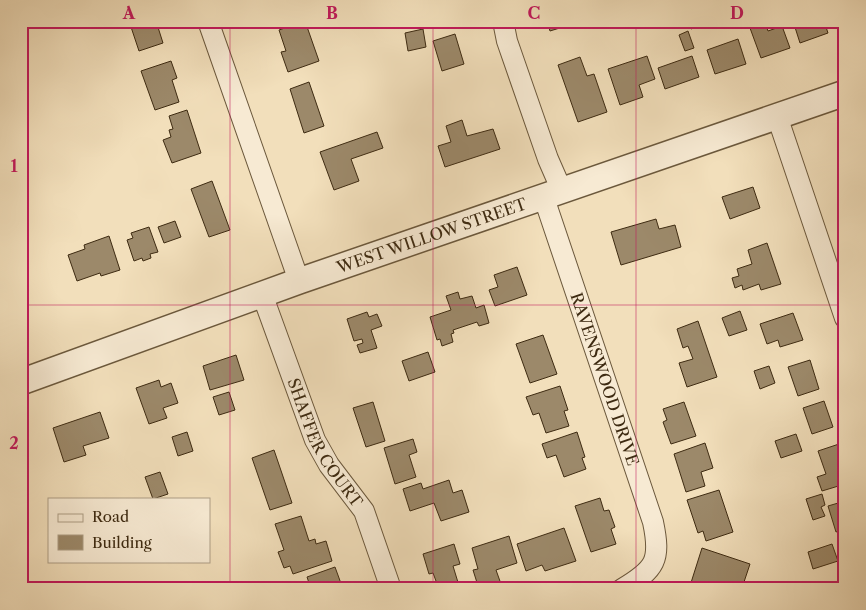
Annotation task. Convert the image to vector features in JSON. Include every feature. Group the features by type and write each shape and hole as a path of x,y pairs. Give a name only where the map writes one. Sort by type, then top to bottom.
{"street":[{"path":"208,21 299,281"},
{"name":"RAVENSWOOD DRIVE","path":"503,21 507,42 548,159 553,194 653,522 658,546 654,562 642,577 622,589"},
{"name":"WEST WILLOW STREET","path":"21,382 299,281 845,93"},
{"path":"777,116 845,318"},
{"name":"SHAFFER COURT","path":"262,294 315,440 329,465 364,511 391,589"}],"building":[{"path":"48,21 63,21 63,23 50,27"},
{"path":"129,21 156,21 163,43 139,51"},
{"path":"305,21 319,61 288,72 281,52 286,51 279,30"},
{"path":"547,21 579,21 579,22 550,31"},
{"path":"596,21 613,21 613,22 598,27"},
{"path":"689,21 709,21 709,22 691,29"},
{"path":"793,21 824,21 828,33 800,43"},
{"path":"765,23 768,31 782,26 790,48 761,58 750,28"},
{"path":"423,29 426,47 408,51 405,33"},
{"path":"688,31 694,48 685,51 679,35"},
{"path":"455,34 464,64 442,71 433,41"},
{"path":"738,39 746,64 715,74 707,50"},
{"path":"647,56 655,79 639,85 643,97 620,105 608,69"},
{"path":"692,56 699,77 665,89 658,68"},
{"path":"580,57 587,76 594,74 607,112 578,122 558,65"},
{"path":"171,61 177,78 172,80 179,102 155,110 141,71"},
{"path":"309,82 324,126 304,133 290,89"},
{"path":"187,110 201,153 172,163 163,140 171,137 169,130 173,129 169,116"},
{"path":"462,120 467,136 493,129 500,149 445,167 438,146 451,142 446,126"},
{"path":"377,132 383,148 351,159 359,181 334,190 320,152"},
{"path":"212,181 230,230 209,237 191,189"},
{"path":"753,187 760,208 730,219 722,197"},
{"path":"656,219 659,229 675,225 681,247 621,265 611,232"},
{"path":"175,221 181,237 164,243 158,227"},
{"path":"149,227 158,252 150,254 151,258 143,261 142,258 134,261 127,240 133,238 131,233"},
{"path":"109,236 120,270 101,276 100,273 77,281 68,255 85,249 84,245"},
{"path":"767,243 781,284 761,290 759,284 743,290 742,285 735,288 732,278 739,276 737,269 752,264 748,250"},
{"path":"517,267 527,295 495,306 489,290 498,287 494,275"},
{"path":"458,292 460,299 472,296 476,308 484,305 489,323 479,326 477,322 453,330 454,333 451,334 453,342 442,346 440,339 437,340 430,317 451,310 446,296"},
{"path":"740,311 747,330 729,336 722,318"},
{"path":"367,312 369,317 377,314 382,326 371,330 377,348 360,353 357,345 363,343 362,339 354,341 347,319"},
{"path":"793,313 803,340 780,347 778,340 767,344 760,324"},
{"path":"698,321 717,377 687,387 679,363 693,359 688,346 683,348 677,329"},
{"path":"543,335 557,374 530,383 516,344"},
{"path":"428,352 435,372 409,381 402,361"},
{"path":"236,355 244,380 210,390 203,366"},
{"path":"810,360 819,389 798,396 788,367"},
{"path":"769,366 775,383 760,389 754,371"},
{"path":"159,380 161,387 171,383 178,403 163,408 167,418 149,424 136,388"},
{"path":"560,386 568,410 564,411 569,426 546,433 539,413 533,415 526,397"},
{"path":"229,392 235,410 219,415 213,397"},
{"path":"824,401 833,427 812,434 803,408"},
{"path":"373,402 385,441 366,447 353,408"},
{"path":"684,402 696,436 671,444 663,422 667,420 663,409"},
{"path":"100,412 109,438 83,446 86,455 64,462 53,428"},
{"path":"187,432 193,451 178,456 172,437"},
{"path":"577,432 585,457 582,458 586,469 564,477 556,455 547,458 542,444"},
{"path":"796,434 802,451 781,458 775,441"},
{"path":"413,439 417,452 409,455 416,477 395,484 384,448"},
{"path":"705,443 713,468 701,472 705,486 686,492 674,454"},
{"path":"839,444 845,458 845,484 822,491 817,477 826,474 818,451"},
{"path":"274,450 292,503 270,510 252,458"},
{"path":"160,472 168,494 153,498 145,477"},
{"path":"449,480 453,493 462,490 469,512 441,521 434,503 410,511 403,489 421,483 423,489"},
{"path":"719,490 733,532 706,541 703,531 698,533 687,500"},
{"path":"822,494 825,505 821,507 825,516 813,520 806,499"},
{"path":"600,498 604,511 609,510 615,527 611,529 616,544 591,552 575,506"},
{"path":"845,501 845,529 836,532 828,506"},
{"path":"301,516 309,541 315,539 316,544 326,541 332,561 293,574 290,566 284,568 278,552 284,550 275,524"},
{"path":"564,528 576,561 545,571 542,565 526,571 517,544"},
{"path":"509,536 517,563 496,570 501,584 479,589 473,570 478,569 472,548"},
{"path":"454,544 460,564 453,566 460,589 439,589 433,573 429,574 423,554"},
{"path":"832,544 838,561 813,569 808,552"},
{"path":"702,548 750,564 742,588 728,584 726,589 689,589"},
{"path":"335,567 343,589 311,589 307,577"}]}
